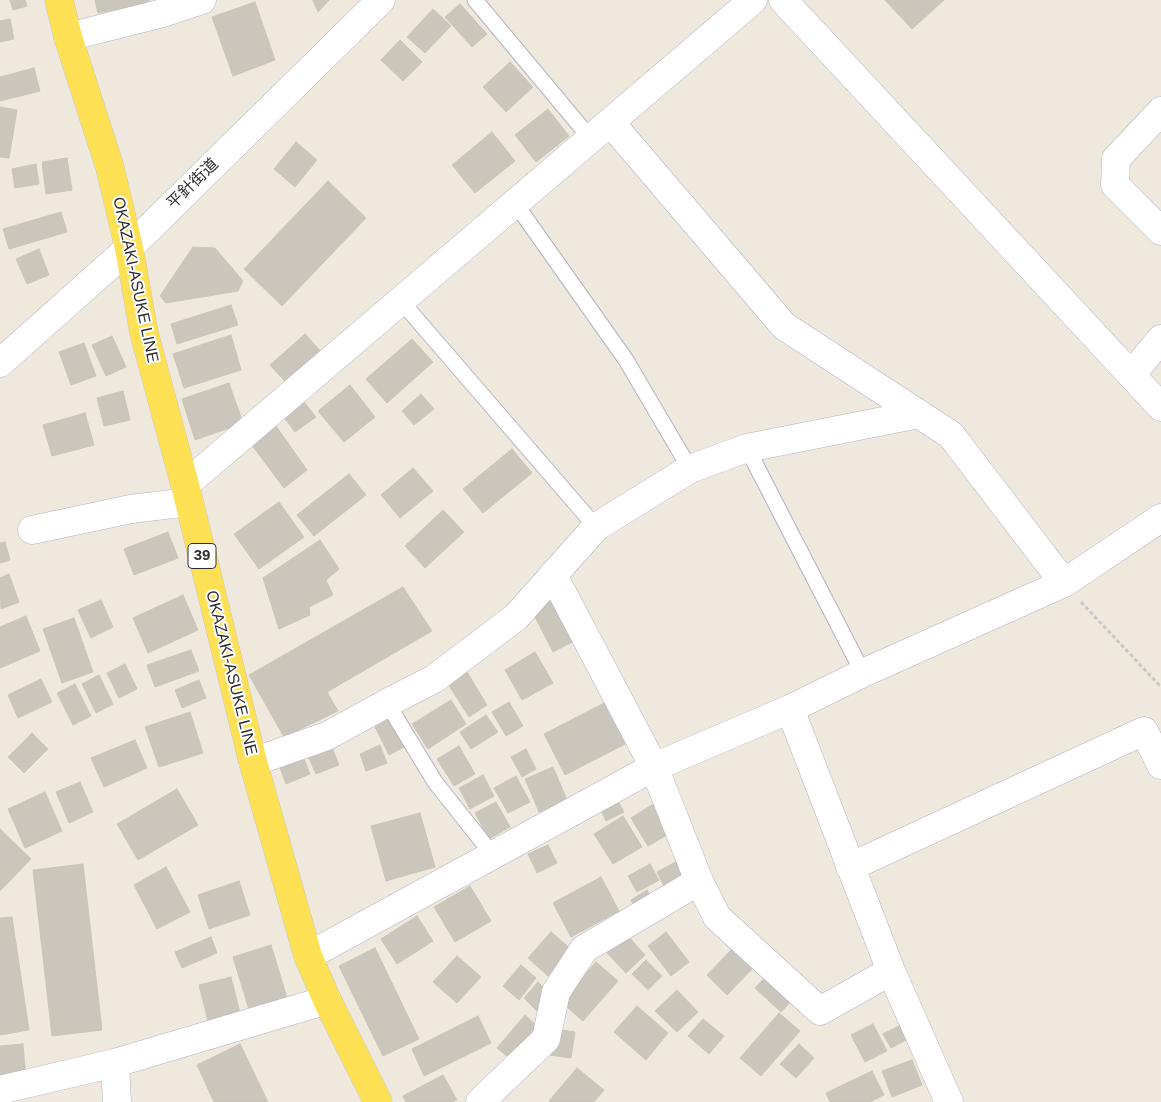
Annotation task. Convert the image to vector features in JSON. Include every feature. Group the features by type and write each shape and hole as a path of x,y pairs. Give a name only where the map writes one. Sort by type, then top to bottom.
{"main road":[{"name":"OKAZAKI-ASUKE LINE","path":"59,0 68,36 110,168 129,248 144,333 187,493 253,762 308,956 327,1000 378,1102"}],"street":[{"path":"68,36 163,13 202,0"},
{"name":"平針街道","path":"0,363 129,248 381,0"},
{"path":"32,530 131,508 187,493 402,301 753,0"},
{"path":"783,0 1161,407"},
{"path":"1161,111 1116,159 1116,186 1161,231"},
{"path":"600,130 784,326 951,435 1064,583"},
{"path":"1131,375 1161,339"},
{"path":"253,762 327,736 434,679 516,617 596,527 690,469 747,448 919,414"},
{"path":"308,956 654,767 790,709 863,673 1064,583 1161,518"},
{"path":"553,575 654,767 699,881 717,917 820,1010 891,971"},
{"path":"790,709 891,971 949,1102"},
{"path":"850,867 1152,725 1161,765"},
{"path":"480,1102 546,1040 556,992 584,949 699,881"},
{"path":"0,1090 114,1064 327,1000"},
{"path":"114,1064 118,1102"}],"lane":[{"path":"475,0 600,130"},
{"path":"515,203 626,360 690,469"},
{"path":"402,301 596,527"},
{"path":"747,448 863,673"},
{"path":"387,703 434,782 492,854"}],"path":[{"path":"1064,583 1161,687"}],"building":[{"path":"10,0 25,0 27,6 13,10"},
{"path":"95,0 149,0 149,3 98,13"},
{"path":"313,0 329,0 318,12"},
{"path":"885,0 944,0 912,29"},
{"path":"255,2 275,60 233,76 212,17"},
{"path":"460,4 487,34 472,47 445,17"},
{"path":"433,9 451,26 425,53 407,37"},
{"path":"10,19 14,39 0,42 0,21"},
{"path":"400,40 422,62 403,81 381,60"},
{"path":"510,62 533,87 506,112 483,87"},
{"path":"34,68 40,91 0,101 0,77"},
{"path":"0,107 17,110 9,158 0,157"},
{"path":"548,109 569,136 536,162 515,135"},
{"path":"492,132 515,161 475,193 452,165"},
{"path":"296,142 317,160 295,187 274,169"},
{"path":"67,158 72,190 46,194 42,162"},
{"path":"36,164 39,184 15,188 12,169"},
{"path":"328,181 366,218 282,306 244,269"},
{"path":"61,212 67,232 9,249 3,229"},
{"path":"193,247 215,248 243,281 238,291 166,303 160,296"},
{"path":"39,249 49,275 27,284 16,259"},
{"path":"231,305 238,325 177,344 171,324"},
{"path":"305,334 325,356 290,387 270,365"},
{"path":"231,335 241,370 184,388 173,354"},
{"path":"112,336 126,367 106,376 92,345"},
{"path":"412,339 433,362 387,403 366,379"},
{"path":"84,343 96,376 71,385 59,352"},
{"path":"229,383 243,423 195,440 182,399"},
{"path":"350,385 375,417 344,442 318,411"},
{"path":"123,391 130,420 104,426 97,398"},
{"path":"421,394 434,409 414,425 402,411"},
{"path":"303,401 316,417 295,432 283,416"},
{"path":"85,413 94,445 52,456 43,425"},
{"path":"276,426 307,470 284,488 251,444"},
{"path":"512,449 532,473 483,513 463,489"},
{"path":"413,468 433,491 400,518 381,495"},
{"path":"349,474 366,495 314,536 297,515"},
{"path":"279,502 304,537 259,569 234,534"},
{"path":"443,510 464,532 425,568 405,546"},
{"path":"168,532 178,558 134,575 124,549"},
{"path":"320,540 339,569 326,580 333,595 309,607 310,615 279,629 263,578"},
{"path":"5,542 10,560 0,563 0,543"},
{"path":"9,574 19,602 1,609 0,578"},
{"path":"403,587 432,631 327,692 338,711 284,737 249,675"},
{"path":"183,595 198,630 148,653 133,618"},
{"path":"559,597 580,638 553,652 532,611"},
{"path":"101,600 113,627 91,638 78,610"},
{"path":"26,616 40,651 0,668 0,627"},
{"path":"74,618 93,672 62,683 43,629"},
{"path":"191,650 199,671 155,687 147,665"},
{"path":"535,652 553,683 522,700 505,670"},
{"path":"125,664 137,689 119,698 107,673"},
{"path":"467,672 487,705 469,717 448,684"},
{"path":"99,675 113,704 96,713 82,684"},
{"path":"41,679 52,702 18,718 8,695"},
{"path":"199,680 206,698 182,708 175,690"},
{"path":"75,684 91,716 73,725 57,693"},
{"path":"451,700 466,724 428,749 412,724"},
{"path":"610,700 631,741 565,775 544,734"},
{"path":"509,702 523,726 506,736 492,712"},
{"path":"190,712 203,753 159,767 145,727"},
{"path":"486,715 498,732 471,749 460,732"},
{"path":"391,718 406,746 389,755 375,727"},
{"path":"32,733 48,749 24,773 8,757"},
{"path":"135,740 147,768 104,787 91,758"},
{"path":"331,745 339,765 316,774 307,754"},
{"path":"380,745 387,763 366,771 360,754"},
{"path":"459,746 475,774 454,786 437,759"},
{"path":"526,749 536,769 522,777 511,757"},
{"path":"303,756 310,774 286,784 279,765"},
{"path":"553,767 567,800 539,812 525,779"},
{"path":"483,775 494,796 470,809 459,788"},
{"path":"516,776 530,802 508,813 494,788"},
{"path":"80,782 93,812 69,823 56,792"},
{"path":"177,789 198,825 138,860 117,824"},
{"path":"45,792 62,831 25,848 8,809"},
{"path":"617,799 624,812 606,821 600,808"},
{"path":"496,802 510,827 489,839 475,813"},
{"path":"655,803 672,832 648,846 631,818"},
{"path":"420,813 435,867 386,881 371,826"},
{"path":"623,816 642,847 613,864 594,834"},
{"path":"0,829 31,859 0,891"},
{"path":"548,845 557,863 537,873 528,854"},
{"path":"683,858 692,876 666,890 657,872"},
{"path":"83,864 102,1030 52,1036 33,870"},
{"path":"650,864 659,880 637,892 628,876"},
{"path":"166,867 190,912 157,929 134,885"},
{"path":"601,877 619,911 571,937 553,903"},
{"path":"239,881 250,915 209,929 198,895"},
{"path":"470,886 491,921 455,942 434,907"},
{"path":"647,890 654,903 638,912 631,900"},
{"path":"417,916 433,941 397,964 381,939"},
{"path":"12,917 29,1030 0,1035 0,918"},
{"path":"551,932 571,949 548,976 528,958"},
{"path":"666,932 689,962 671,976 648,946"},
{"path":"627,935 645,955 626,973 607,953"},
{"path":"211,937 217,953 182,968 175,952"},
{"path":"271,945 288,1001 250,1013 233,957"},
{"path":"734,947 754,967 727,995 707,975"},
{"path":"375,948 419,1039 383,1056 339,966"},
{"path":"457,956 481,977 457,1003 433,982"},
{"path":"646,960 662,976 648,990 632,974"},
{"path":"596,962 618,981 583,1021 561,1002"},
{"path":"521,965 536,978 519,1000 503,986"},
{"path":"770,972 796,996 781,1012 755,988"},
{"path":"231,977 241,1017 209,1025 199,985"},
{"path":"538,982 551,995 537,1011 524,998"},
{"path":"677,990 698,1012 677,1032 655,1011"},
{"path":"637,1006 668,1033 646,1060 614,1032"},
{"path":"779,1013 800,1031 761,1076 740,1058"},
{"path":"525,1015 541,1030 513,1061 497,1048"},
{"path":"478,1016 491,1043 424,1076 412,1049"},
{"path":"703,1019 724,1036 709,1054 688,1036"},
{"path":"873,1024 887,1051 865,1062 851,1035"},
{"path":"901,1025 908,1039 891,1048 883,1034"},
{"path":"554,1029 575,1032 571,1058 550,1055"},
{"path":"23,1044 26,1079 0,1081 0,1046"},
{"path":"240,1044 268,1102 214,1102 197,1065"},
{"path":"799,1044 814,1058 796,1078 780,1064"},
{"path":"912,1060 922,1085 892,1097 882,1071"},
{"path":"577,1068 604,1090 594,1102 549,1101"},
{"path":"872,1071 884,1095 870,1102 830,1102 826,1093"},
{"path":"443,1075 457,1100 452,1102 406,1102 403,1096"}]}
